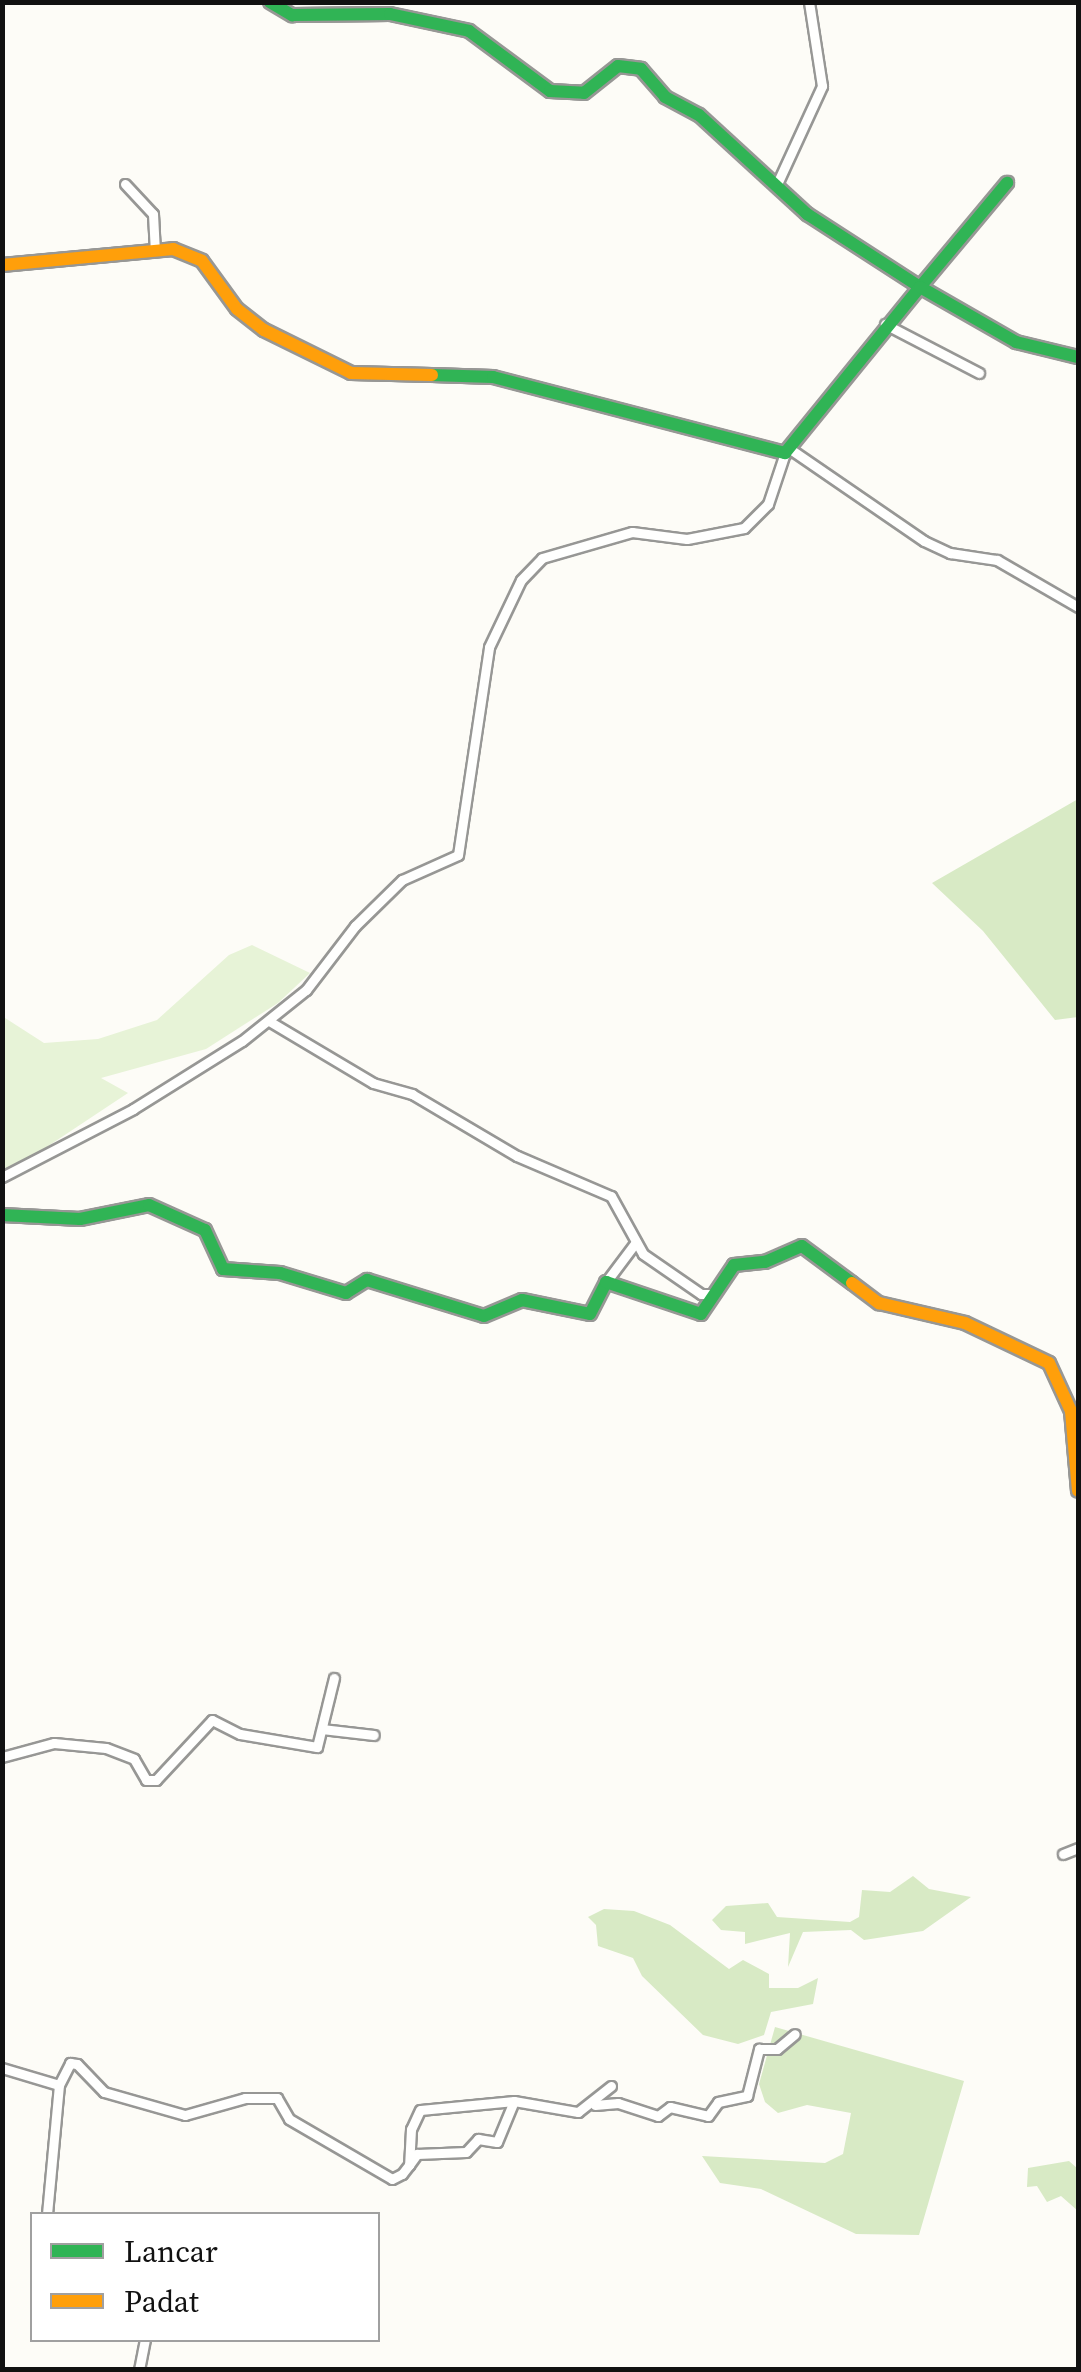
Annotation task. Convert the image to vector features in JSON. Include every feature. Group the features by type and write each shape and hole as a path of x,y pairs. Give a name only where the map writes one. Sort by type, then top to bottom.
{"street":[{"path":"270,2 292,15 390,14 469,31 550,90 584,93 612,68 641,69 666,97 696,113 807,214 920,287 1016,342 1078,358"},
{"path":"777,184 822,86 809,2"},
{"path":"2,1177 193,1075 269,1022 306,990 355,926 402,880 451,861 462,848 490,647 521,580 554,552 608,536 687,539 744,528 768,504 789,452 885,324 1007,183"},
{"path":"125,184 153,214 156,249"},
{"path":"2,265 156,249 195,256 237,309 264,330 351,373 493,378 789,452 924,541 950,553 997,560 1078,607"},
{"path":"885,324 979,372"},
{"path":"269,1022 373,1083 409,1093 532,1164 611,1196 643,1254 701,1294 712,1296 718,1280"},
{"path":"2,1216 80,1219 149,1205 205,1230 222,1269 280,1273 346,1292 368,1280 469,1315 488,1316 522,1300 590,1314 606,1282 636,1242"},
{"path":"606,1282 696,1315 706,1310 718,1280 737,1264 768,1262 802,1246 879,1303 965,1323 1023,1346 1049,1363 1071,1411 1078,1491"},
{"path":"2,1757 54,1743 111,1749 134,1759 142,1778 153,1780 212,1720 240,1734 314,1748 334,1678"},
{"path":"322,1729 374,1735"},
{"path":"1063,1854 1078,1848"},
{"path":"594,2104 618,2103 658,2116 670,2107 708,2116 718,2102 748,2096 759,2050 777,2049 795,2034"},
{"path":"47,2212 59,2085 70,2063 88,2070 104,2092 168,2112 277,2098 289,2118 382,2175 396,2178 426,2151 466,2152 478,2139 497,2142 514,2101"},
{"path":"2,2068 59,2085"},
{"path":"408,2165 419,2110 514,2101 578,2112 594,2104 611,2086"},
{"path":"139,2370 145,2342"}],"green space":[{"path":"1078,799 1078,1017 1055,1020 983,931 932,883"},
{"path":"252,945 310,973 278,1003 206,1049 101,1078 128,1093 3,1176 2,1016 44,1043 98,1039 157,1020 229,955"},
{"path":"913,1876 929,1889 971,1897 923,1931 864,1940 851,1930 803,1932 788,1967 790,1933 745,1944 745,1932 721,1930 712,1920 726,1906 768,1903 777,1917 850,1922 859,1917 862,1890 890,1892"},
{"path":"604,1909 634,1911 670,1925 729,1969 743,1960 769,1974 769,1988 798,1988 818,1978 813,2004 771,2012 764,2035 738,2044 703,2035 642,1976 633,1958 598,1946 596,1925 588,1917"},
{"path":"775,2027 964,2081 919,2235 856,2234 761,2189 720,2183 702,2156 825,2163 843,2154 851,2113 807,2105 778,2113 765,2102 759,2084"},
{"path":"1069,2161 1078,2169 1078,2211 1061,2196 1047,2202 1037,2186 1027,2187 1028,2168"}],"traffic: fast":[{"path":"270,2 292,15 390,14 469,31 550,91 584,93 618,66 641,69 665,97 699,115 807,214 920,287 1007,183"},
{"path":"432,375 493,377 785,453 920,287 1016,342 1078,357"},
{"path":"2,1215 80,1219 149,1205 205,1230 223,1269 280,1273 346,1293 367,1280 484,1316 522,1300 590,1314 606,1282 701,1314 734,1265 765,1262 802,1246 852,1283"}],"traffic: slow":[{"path":"2,265 173,249 202,261 237,309 264,330 351,373 432,375"},
{"path":"852,1283 879,1303 965,1323 1049,1363 1071,1411 1078,1491"}]}
